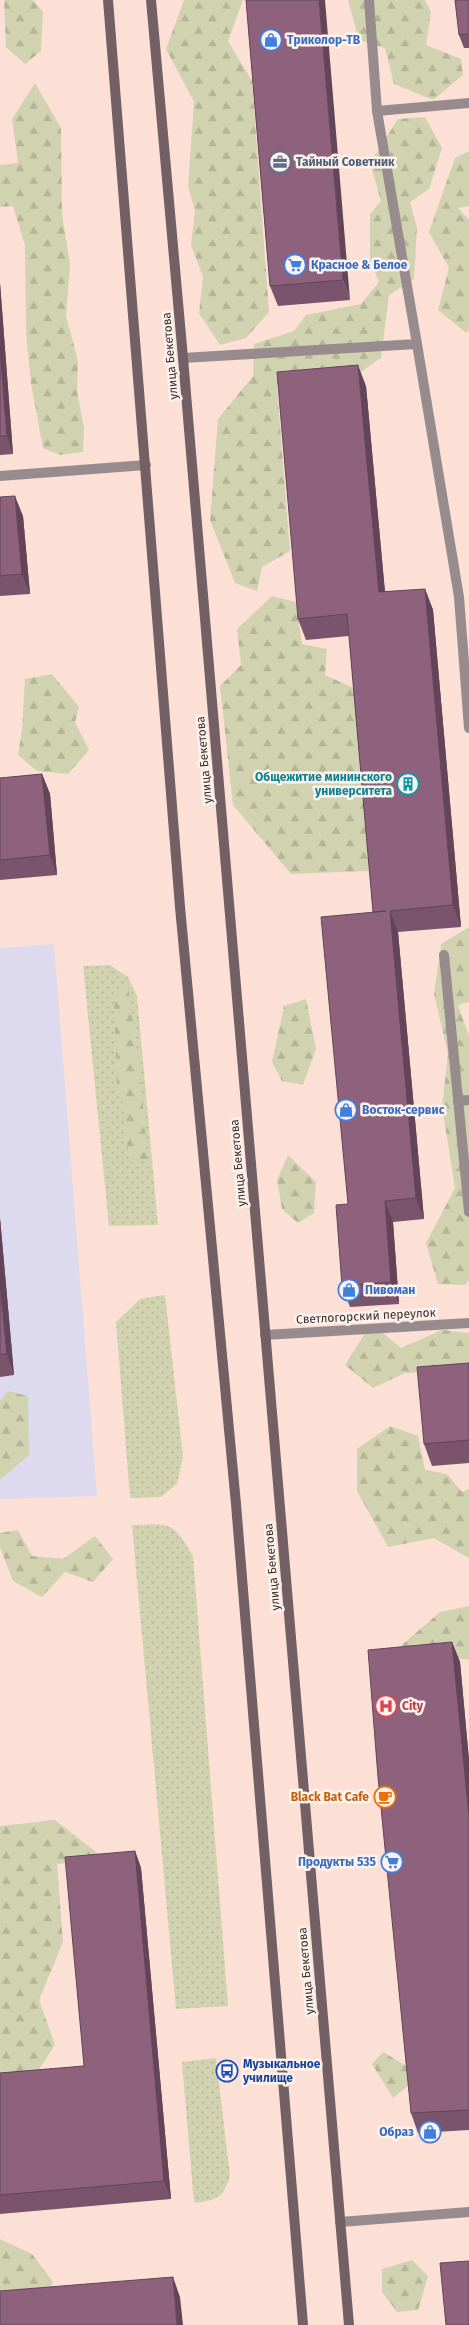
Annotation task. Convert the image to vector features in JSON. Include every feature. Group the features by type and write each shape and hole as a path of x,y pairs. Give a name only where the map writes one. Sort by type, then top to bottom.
{"main road":[{"path":"108,0 180,907 236,1504 303,2325"},
{"name":"улица Бекетова","path":"151,0 183,358 349,2325"}],"street":[{"path":"369,0 378,111 417,344 464,596 469,728"},
{"path":"378,111 469,103"},
{"path":"183,358 417,344"},
{"path":"0,476 146,465"},
{"path":"444,955 469,1212"},
{"path":"458,1101 469,1100"},
{"name":"Светлогорский переулок","path":"265,1335 469,1323"},
{"path":"340,2222 469,2212"}],"shaded area":[{"path":"54,944 97,1496 0,1499 0,948"}],"green space":[{"path":"4,0 33,0 43,12 41,51 25,64 6,47"},
{"path":"184,0 243,0 228,41 252,81 269,312 246,338 220,345 199,313 203,277 191,245 195,211 188,186 194,102 166,49"},
{"path":"348,0 425,0 431,12 426,45 461,59 463,75 433,100 394,84 385,48 359,40"},
{"path":"35,83 61,128 62,214 70,264 66,316 78,361 77,391 84,428 83,452 60,455 43,448 31,383 26,333 25,246 13,206 0,207 0,165 18,163 12,119"},
{"path":"425,117 442,148 429,189 410,202 417,228 414,279 389,295 381,358 358,374 277,387 290,551 262,567 257,591 235,583 210,520 218,419 253,376 254,344 294,331 306,315 361,304 379,282 370,260 370,214 381,201 370,163 398,119"},
{"path":"469,151 469,206 458,208 469,220 469,330 466,333 438,310 449,268 429,232 455,158"},
{"path":"272,596 296,602 302,644 327,649 325,675 356,689 369,871 291,874 233,805 220,686 241,665 237,629"},
{"path":"52,674 79,707 75,722 89,750 68,774 37,771 18,755 22,729 25,679"},
{"path":"469,927 469,1002 458,1005 469,1036 469,1280 465,1285 438,1284 426,1243 455,1188 442,1106 448,1054 434,994 441,944"},
{"path":"110,965 128,977 137,996 158,1225 109,1226 83,966"},
{"path":"128,984 142,1091 147,1158 134,1167 126,1142 126,1109 117,1090 114,1000"},
{"path":"306,999 316,1049 303,1085 282,1081 272,1062 284,1006"},
{"path":"288,1155 316,1182 314,1213 298,1223 282,1209 277,1180"},
{"path":"165,1295 183,1457 177,1484 161,1497 130,1498 116,1322 140,1299"},
{"path":"442,1330 469,1333 469,1370 405,1373 373,1388 345,1365 365,1333 383,1333 401,1348"},
{"path":"8,1391 28,1396 29,1455 0,1480 0,1401"},
{"path":"390,1426 418,1436 425,1470 447,1474 462,1492 469,1489 469,1558 434,1538 388,1547 357,1491 357,1449"},
{"path":"155,1524 170,1527 181,1536 193,1556 228,2006 176,2009 132,1525"},
{"path":"18,1530 32,1556 63,1559 95,1536 113,1559 93,1582 65,1572 42,1597 13,1581 0,1547 0,1533"},
{"path":"469,1606 469,1660 456,1658 426,1668 402,1645 440,1612"},
{"path":"55,1820 105,1859 57,1864 63,1942 39,2000 55,2045 32,2080 0,2082 0,1826"},
{"path":"383,2052 410,2068 409,2085 393,2098 372,2064"},
{"path":"216,2058 230,2176 225,2190 218,2197 194,2203 182,2062"},
{"path":"0,2239 32,2254 53,2282 46,2296 0,2298"},
{"path":"412,2260 428,2276 418,2310 397,2312 382,2292 382,2269"}],"building":[{"path":"246,0 319,0 343,280 270,286"},
{"path":"455,0 469,0 469,34 459,35"},
{"path":"0,349 7,436 0,436"},
{"path":"358,365 379,592 425,589 453,905 390,911 416,1198 385,1201 391,1282 342,1286 336,1205 348,1204 321,917 386,911 373,912 347,614 298,619 277,372"},
{"path":"15,496 22,574 0,576 0,497"},
{"path":"42,774 50,855 0,860 0,778"},
{"path":"0,1282 7,1354 0,1354"},
{"path":"469,1363 469,1440 424,1444 417,1367"},
{"path":"452,1642 469,1816 469,2110 411,2113 378,1777 368,1650"},
{"path":"135,1851 164,2181 0,2195 0,2073 84,2066 65,1857"},
{"path":"469,2261 469,2325 446,2325 440,2263"},
{"path":"173,2277 177,2325 0,2325 0,2291"}],"place":[{"name":"Триколор-ТВ","path":"271,40"},
{"name":"Тайный Советник","path":"280,162"},
{"name":"Красное & Белое","path":"295,265"},
{"name":"Общежитие мининского университета","path":"408,784"},
{"name":"Восток-сервис","path":"346,1110"},
{"name":"Пивоман","path":"349,1290"},
{"name":"City","path":"386,1706"},
{"name":"Black Bat Cafe","path":"385,1797"},
{"name":"Продукты 535","path":"392,1862"},
{"name":"Музыкальное училище","path":"227,2071"},
{"name":"Образ","path":"430,2132"}]}
